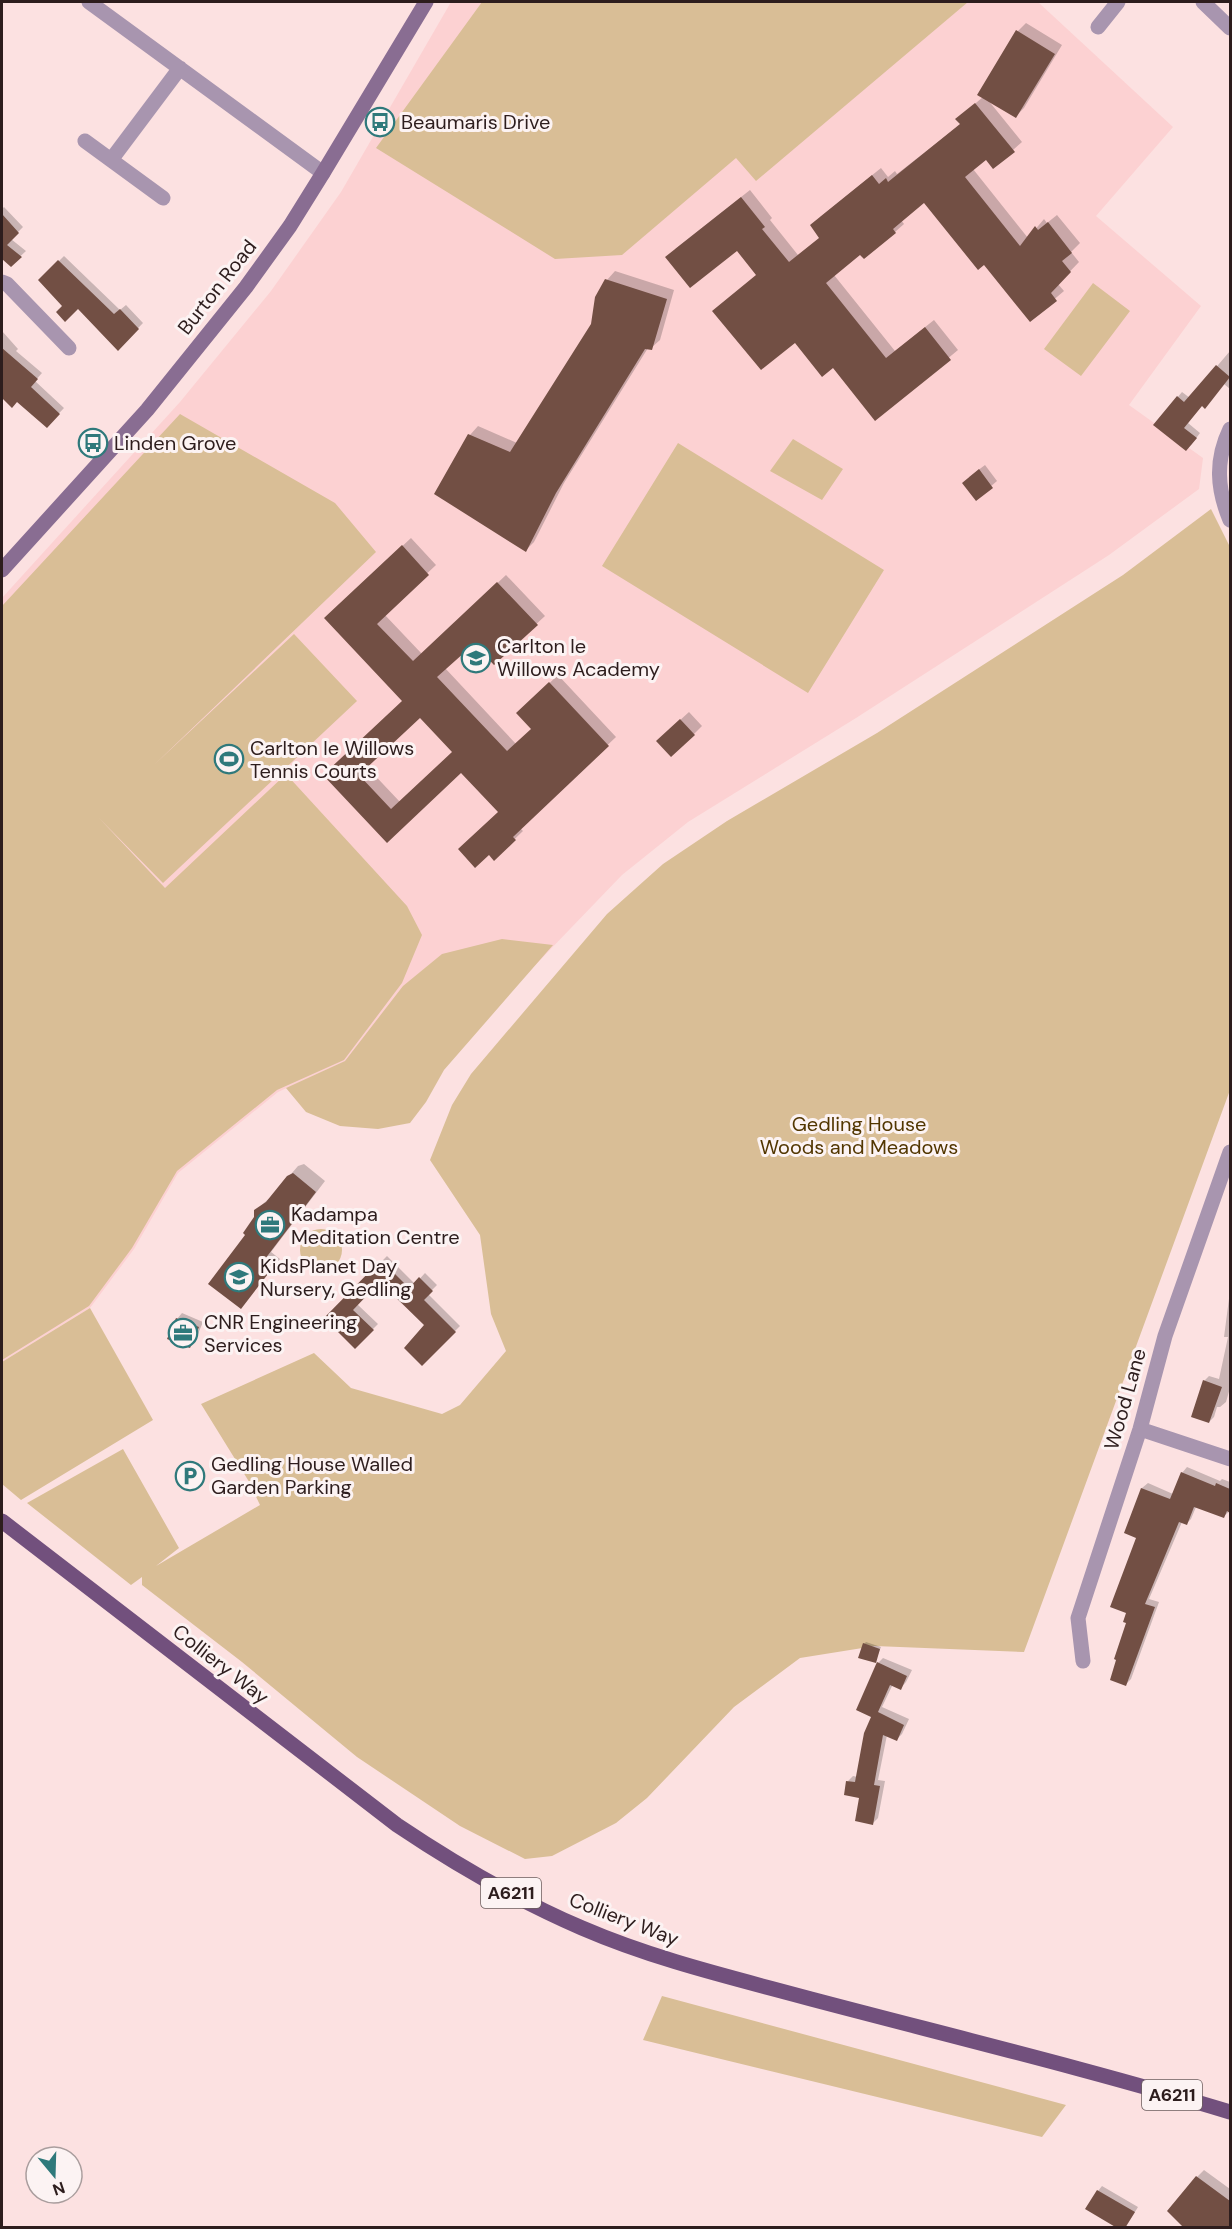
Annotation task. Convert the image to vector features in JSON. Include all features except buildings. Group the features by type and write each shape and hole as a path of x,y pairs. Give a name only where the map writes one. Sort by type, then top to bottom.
{"main road":[{"name":"Colliery Way","path":"2,1521 397,1825 439,1853 496,1886 582,1928 671,1961 1114,2078 1230,2112"}],"street":[{"path":"89,2 323,174"},
{"name":"Burton Road","path":"2,570 147,410 246,287 290,226 323,174 426,2"},
{"path":"1098,27 1118,2"},
{"path":"1203,2 1230,28"},
{"path":"111,159 180,68"},
{"path":"85,141 163,198"},
{"path":"2,282 7,284 69,348"},
{"path":"1230,429 1225,440 1218,473 1220,493 1230,520"},
{"name":"Wood Lane","path":"1083,1661 1078,1618 1140,1429 1165,1336 1230,1152"},
{"path":"1140,1429 1230,1459"}],"shaded area":[{"name":"Carlton le Willows Academy","path":"451,2 1038,2 1173,127 1096,216 1201,306 1129,405 1203,458 1199,489 1109,555 856,718 688,822 622,875 519,982 278,1092 178,1173 134,1249 90,1308 2,1362 2,598 180,402 271,291 341,192"}],"green space":[{"path":"482,2 968,2 756,181 736,158 622,255 555,259 376,148"},
{"path":"1093,283 1130,311 1081,376 1044,349"},
{"path":"180,414 335,503 376,552 154,765 294,634 357,701 163,883 99,818 165,888 286,774 407,906 422,935 402,983 344,1060 277,1090 177,1171 132,1248 89,1306 2,1360 2,606"},
{"path":"793,439 843,469 822,500 770,471"},
{"path":"678,443 884,570 808,693 602,566"},
{"name":"Gedling House Woods and Meadows","path":"1211,509 1230,547 1230,1090 1024,1652 875,1646 800,1658 734,1707 647,1798 616,1823 552,1856 525,1859 460,1826 357,1757 242,1662 142,1585 142,1577 131,1585 27,1503 123,1449 179,1548 156,1566 260,1505 248,1480 201,1404 314,1353 351,1388 442,1414 460,1405 506,1351 491,1314 480,1235 430,1160 452,1105 471,1074 607,914 663,864 727,821 877,733 1123,575"},
{"path":"502,939 553,945 444,1070 426,1102 410,1123 378,1129 340,1126 306,1112 286,1088 345,1061 403,986 442,954"},
{"path":"321,1229 336,1235 342,1250 336,1265 321,1271 306,1265 300,1250 306,1235"},
{"path":"90,1308 153,1420 21,1500 2,1484 2,1362"},
{"path":"662,1996 1066,2105 1042,2137 643,2040"}],"place":[{"name":"Beaumaris Drive","path":"380,122"},
{"name":"Linden Grove","path":"93,443"},
{"name":"Carlton le Willows Academy","path":"476,658"},
{"name":"Carlton le Willows Tennis Courts","path":"229,759"},
{"name":"Kadampa Meditation Centre","path":"270,1225"},
{"name":"KidsPlanet Day Nursery, Gedling","path":"239,1277"},
{"name":"CNR Engineering Services","path":"183,1333"},
{"name":"Gedling House Walled Garden Parking","path":"190,1476"}]}
